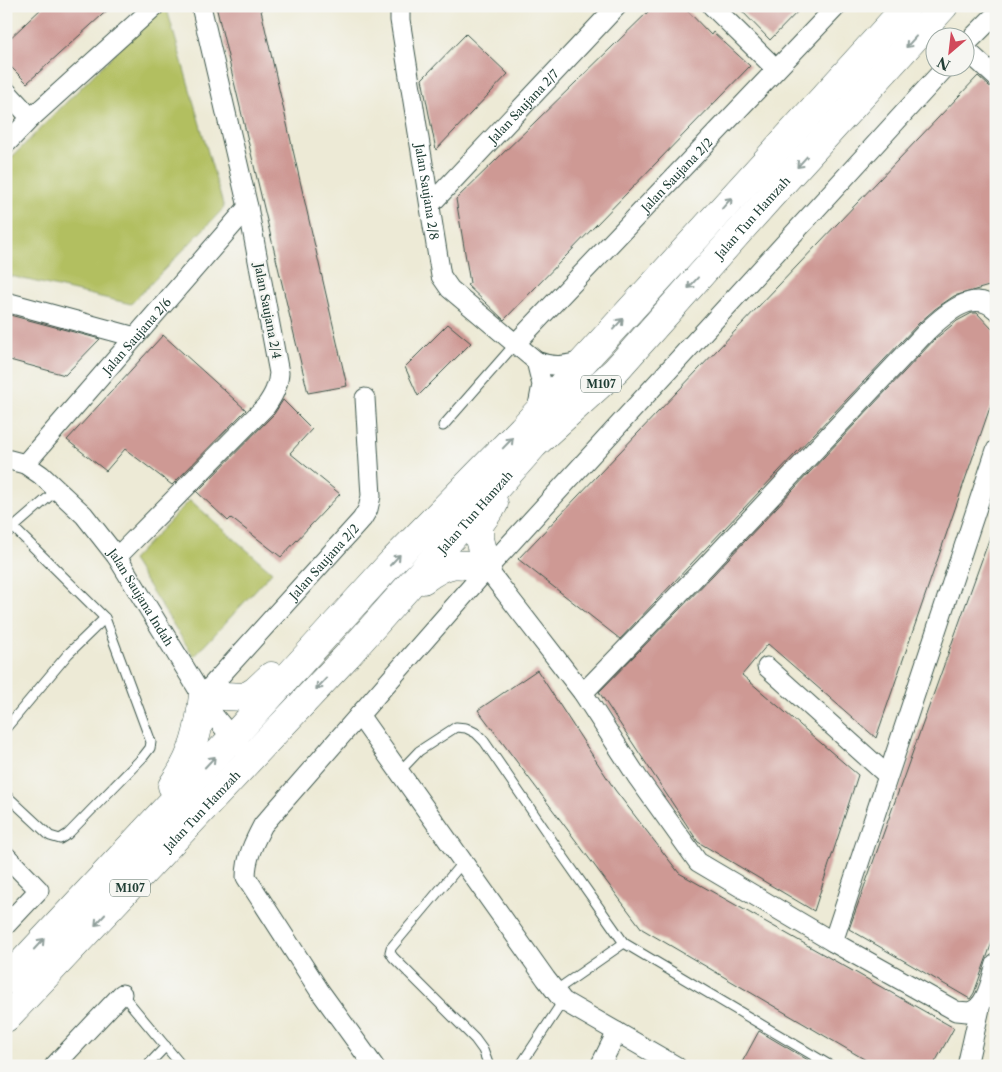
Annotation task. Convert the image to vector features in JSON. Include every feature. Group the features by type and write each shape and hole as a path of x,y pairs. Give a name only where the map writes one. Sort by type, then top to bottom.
{"main road":[{"name":"Jalan Tun Hamzah","path":"6,1018 347,656 534,445 616,370 730,241 944,6"},
{"name":"Jalan Tun Hamzah","path":"6,980 232,738 374,582 585,360 899,11"},
{"path":"347,656 424,579 448,564 462,563 487,569 479,539 479,525 483,518 528,465 616,370"},
{"path":"92,888 166,796 181,774 192,750 199,727 203,695 245,697 255,691 374,582"}],"street":[{"path":"6,144 31,118 155,6"},
{"name":"Jalan Saujana 2/4","path":"117,557 266,406 278,384 279,373 248,207 202,6"},
{"name":"Jalan Saujana 2/8","path":"400,6 400,20 441,276 450,289 536,362"},
{"name":"Jalan Saujana 2/7","path":"430,205 617,6"},
{"path":"712,6 776,69"},
{"name":"Jalan Saujana 2/2","path":"515,344 837,6"},
{"path":"974,37 996,14"},
{"path":"974,56 996,77"},
{"path":"374,1066 319,990 246,877 246,865 254,842 263,825 487,569 936,78"},
{"path":"6,91 31,118"},
{"name":"Jalan Saujana 2/6","path":"25,464 248,207"},
{"path":"583,692 927,331 945,315 961,305 978,300 992,306 996,310"},
{"path":"6,302 136,337"},
{"path":"536,362 548,366 560,366 585,360"},
{"path":"536,362 542,385 536,413"},
{"name":"Jalan Saujana 2/2","path":"203,695 362,519 368,509 371,496 365,398"},
{"path":"833,942 996,450"},
{"name":"Jalan Saujana Indah","path":"6,459 25,464 41,475 84,515 117,557 215,717 232,738 252,757"},
{"path":"487,569 583,692 638,778 698,862 833,942 956,1011 970,1012 980,1004 987,993 996,964"},
{"path":"767,668 887,775"},
{"path":"359,715 559,996 676,1066"},
{"path":"6,856 39,890 6,925"},
{"path":"54,1066 122,994"},
{"path":"967,1066 980,1004"},
{"path":"600,1066 617,1032"}],"lane":[{"path":"443,426 515,344"},
{"path":"6,795 50,836 60,839 68,834 150,748 149,734 105,618 9,530 58,489"},
{"path":"6,728 68,654 105,618"},
{"path":"400,772 419,751 456,727 466,728 476,733 484,741 624,943 831,1066"},
{"path":"463,862 391,948 390,952 475,1039 482,1050 488,1066"},
{"path":"520,1066 559,996 624,943"},
{"path":"122,994 182,1066"},
{"path":"148,1066 166,1046"}],"green space":[{"path":"162,6 166,6 224,208 131,304 6,275 6,163"},
{"path":"190,500 272,572 194,657 132,560"}],"building":[{"path":"44,6 112,6 27,83 6,62 6,42"},
{"path":"216,6 260,6 347,386 308,393"},
{"path":"654,6 683,6 711,35 713,32 750,66 504,320 467,285 470,283 456,199"},
{"path":"737,6 803,6 770,40"},
{"path":"466,34 508,74 436,150 422,79"},
{"path":"978,76 989,86 996,88 996,284 954,296 919,323 620,639 518,559"},
{"path":"972,313 977,313 993,330 996,347 996,390 876,738 768,644 742,675 858,775 814,911 698,842 599,692 713,575 935,339 957,321"},
{"path":"6,314 100,339 65,375 6,359"},
{"path":"448,324 471,343 418,396 405,367"},
{"path":"163,335 246,410 172,485 125,449 106,471 67,440"},
{"path":"283,400 312,429 290,453 340,494 281,557 231,518 228,521 197,492 274,414"},
{"path":"994,526 996,526 996,931 974,993 970,999 849,929"},
{"path":"537,670 615,790 679,873 954,1028 933,1066 876,1066 642,929 478,710"},
{"path":"759,1031 818,1066 740,1066"}]}
